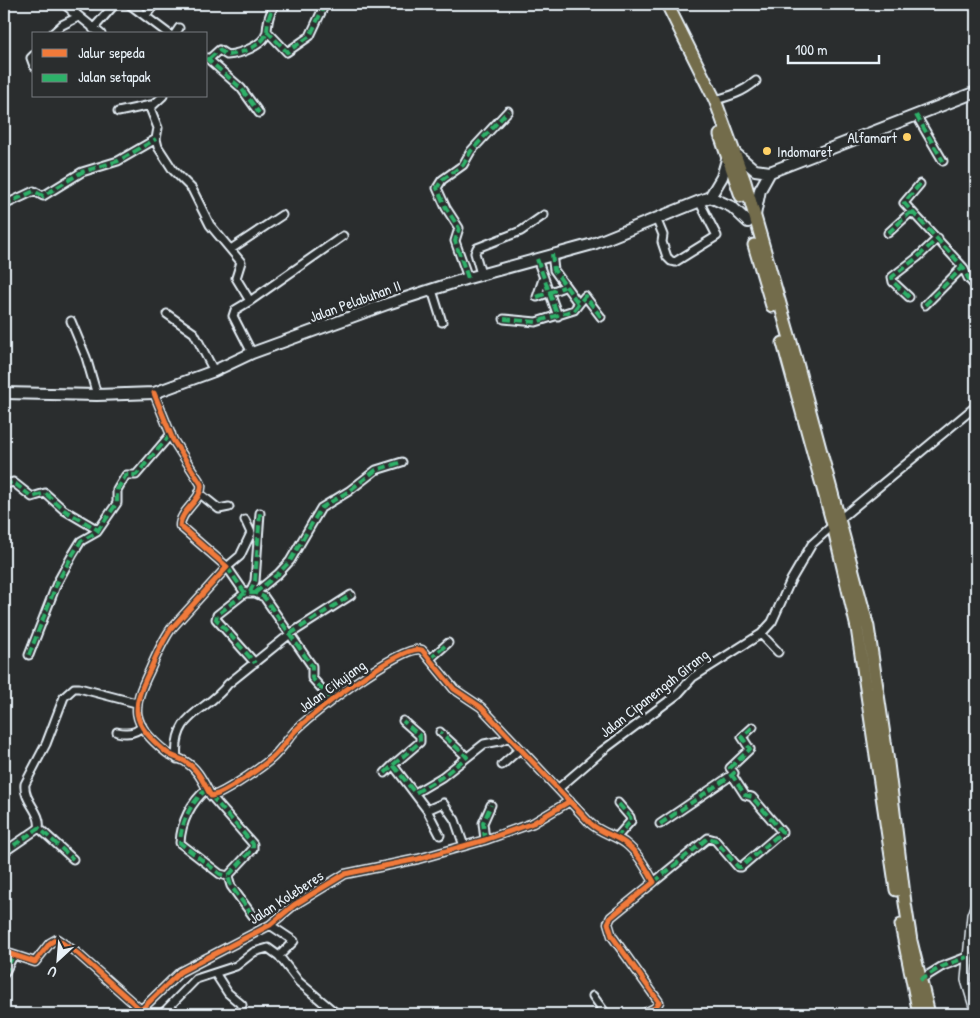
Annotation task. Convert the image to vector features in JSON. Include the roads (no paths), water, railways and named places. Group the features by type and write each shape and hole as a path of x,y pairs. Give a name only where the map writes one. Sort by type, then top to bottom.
{"main road":[{"path":"660,4 732,152 755,170 770,172 976,92"},
{"path":"667,4 715,100 732,152 837,522 857,628 919,1014"},
{"path":"732,152 722,177 710,197 732,207 751,220"},
{"path":"751,220 760,190 770,172"},
{"name":"Jalan Pelabuhan II","path":"4,394 97,395 154,393 214,371 252,354 386,305 481,274 593,244 710,197"},
{"path":"907,942 929,1014"}],"street":[{"path":"64,4 98,32"},
{"path":"72,12 80,4"},
{"path":"93,29 115,4"},
{"path":"129,4 166,32"},
{"path":"145,16 155,4"},
{"path":"259,113 240,88 208,59 220,50 227,56 240,54 262,40 267,31 267,19 275,4"},
{"path":"267,31 287,52 310,36 324,4"},
{"path":"54,32 57,28 78,17"},
{"path":"715,100 734,95 756,81"},
{"path":"118,112 151,106 161,98"},
{"path":"151,106 150,114 158,128 156,139 158,147 168,165 192,188 210,225 241,262 236,278 250,301"},
{"path":"468,278 455,241 459,228 446,208 437,188 442,180 463,165 470,151 508,111"},
{"path":"916,115 943,161"},
{"path":"4,205 35,191 43,196 82,172 118,161 156,139"},
{"path":"920,184 904,203 910,212 938,238 963,267 968,278 976,287"},
{"path":"656,218 663,235 662,242 667,257 675,262 717,236 699,200"},
{"path":"888,233 910,212"},
{"path":"481,274 475,253 477,248 521,231 544,214"},
{"path":"231,249 282,215"},
{"path":"252,354 233,316 234,310 250,301 343,236"},
{"path":"909,297 893,282 892,277 918,257 938,238"},
{"path":"552,254 554,270 564,287 578,303"},
{"path":"537,259 558,316"},
{"path":"925,306 963,267"},
{"path":"543,279 536,297 564,287"},
{"path":"432,290 442,322"},
{"path":"504,319 530,323 558,316 574,310 578,303 586,296 601,317"},
{"path":"167,314 194,333 214,371"},
{"path":"71,321 86,357 97,395"},
{"path":"154,393 171,434 200,481 202,488 181,517 180,526 227,566 250,592 264,597 312,666 312,678 332,700"},
{"name":"Jalan Cipanengah Girang","path":"559,788 602,751 678,694 693,677 761,634 772,622 783,595 812,544 976,406"},
{"path":"29,655 57,583 81,541 98,530 117,504 117,490 126,475 136,475 171,434"},
{"path":"255,664 216,619 217,615 278,574 290,561 321,508 349,491 376,470 402,462"},
{"path":"4,484 13,482 32,497 45,493 64,510 98,530"},
{"path":"199,493 219,509 229,506"},
{"path":"250,592 255,581 260,513"},
{"path":"228,876 254,847 211,796 194,769 163,749 142,726 137,714 136,699 167,636 227,566 240,556 251,534 245,520"},
{"path":"177,758 177,738 189,718 290,634 351,595"},
{"path":"761,634 778,652"},
{"path":"430,659 448,643"},
{"name":"Jalan Cikujang","path":"211,796 221,792 275,756 294,732 332,700 389,661 409,650 419,648 454,689 481,707 599,830 616,838 632,849 654,882"},
{"path":"73,859 39,828 38,819 24,791 25,784 46,744 60,706 69,691 79,688 136,699"},
{"path":"385,773 420,742 420,736 404,721"},
{"path":"117,732 124,734 134,732 142,726"},
{"path":"643,1014 655,1008 659,1002 612,936 608,923 611,917 708,838 715,840 738,868 782,832 752,797 745,795 732,775 734,773 730,768 750,749 742,737 753,727"},
{"path":"440,732 467,757"},
{"path":"415,793 442,777 488,742 500,741 509,737"},
{"path":"502,765 520,749"},
{"path":"393,765 427,810 440,835"},
{"path":"660,824 732,775"},
{"path":"207,788 198,796 190,808 180,844 213,869 228,876 231,886 254,916"},
{"name":"Jalan Koleberes","path":"4,952 35,962 50,943 57,940 77,953 141,1013 180,972 270,925 294,906 345,874 418,860 485,840 533,822 570,801"},
{"path":"427,810 440,802 446,807 464,846"},
{"path":"616,838 631,821 618,802"},
{"path":"485,840 483,822 492,805"},
{"path":"4,852 39,828"},
{"path":"976,904 972,916 966,980 976,1012"},
{"path":"270,925 294,940 293,944 279,956"},
{"path":"162,1014 188,985 236,966 254,952 267,948 279,956 299,982 337,1014"},
{"path":"4,974 13,956"},
{"path":"920,980 941,967 967,957"},
{"path":"215,973 228,993 242,1005"},
{"path":"593,996 606,1014"}],"place":[{"name":"Alfamart","path":"907,137"},
{"name":"Indomaret","path":"767,151"}]}
